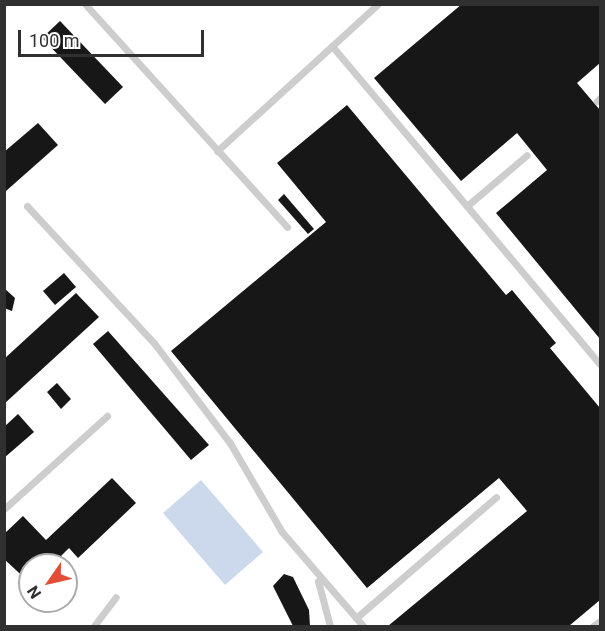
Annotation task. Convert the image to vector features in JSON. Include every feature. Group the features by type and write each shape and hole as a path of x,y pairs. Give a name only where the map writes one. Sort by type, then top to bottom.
{"lane":[{"path":"85,4 287,227"},
{"path":"217,151 378,4"},
{"path":"332,46 600,364"},
{"path":"468,205 527,155"},
{"path":"27,206 154,343 230,443 259,499 317,579 363,627"},
{"path":"4,509 106,416"},
{"path":"356,618 496,497"},
{"path":"317,579 330,627"},
{"path":"94,627 116,597"},
{"path":"593,627 600,621"}],"water":[{"path":"201,480 263,552 225,585 163,513"}],"building":[{"path":"462,4 600,4 600,63 577,83 600,110 600,339 496,213 547,170 517,133 461,181 374,78"},
{"path":"60,21 123,87 105,104 42,38"},
{"path":"347,105 506,295 512,290 556,343 550,348 600,408 600,600 569,626 388,626 527,511 499,478 367,588 171,351 326,222 277,163"},
{"path":"38,123 58,145 6,191 4,152"},
{"path":"284,194 314,229 308,234 278,200"},
{"path":"64,273 76,287 55,305 43,291"},
{"path":"4,288 15,298 12,311 4,308"},
{"path":"76,293 99,317 4,404 4,359"},
{"path":"108,331 209,445 191,460 93,344"},
{"path":"57,383 71,399 61,409 47,392"},
{"path":"18,414 34,432 4,458 4,427"},
{"path":"112,478 136,503 78,558 78,553 74,553 69,548 64,553 18,553 18,572 4,559 4,534 23,516 46,540"},
{"path":"284,574 293,577 309,610 310,626 293,626 273,586"}]}
